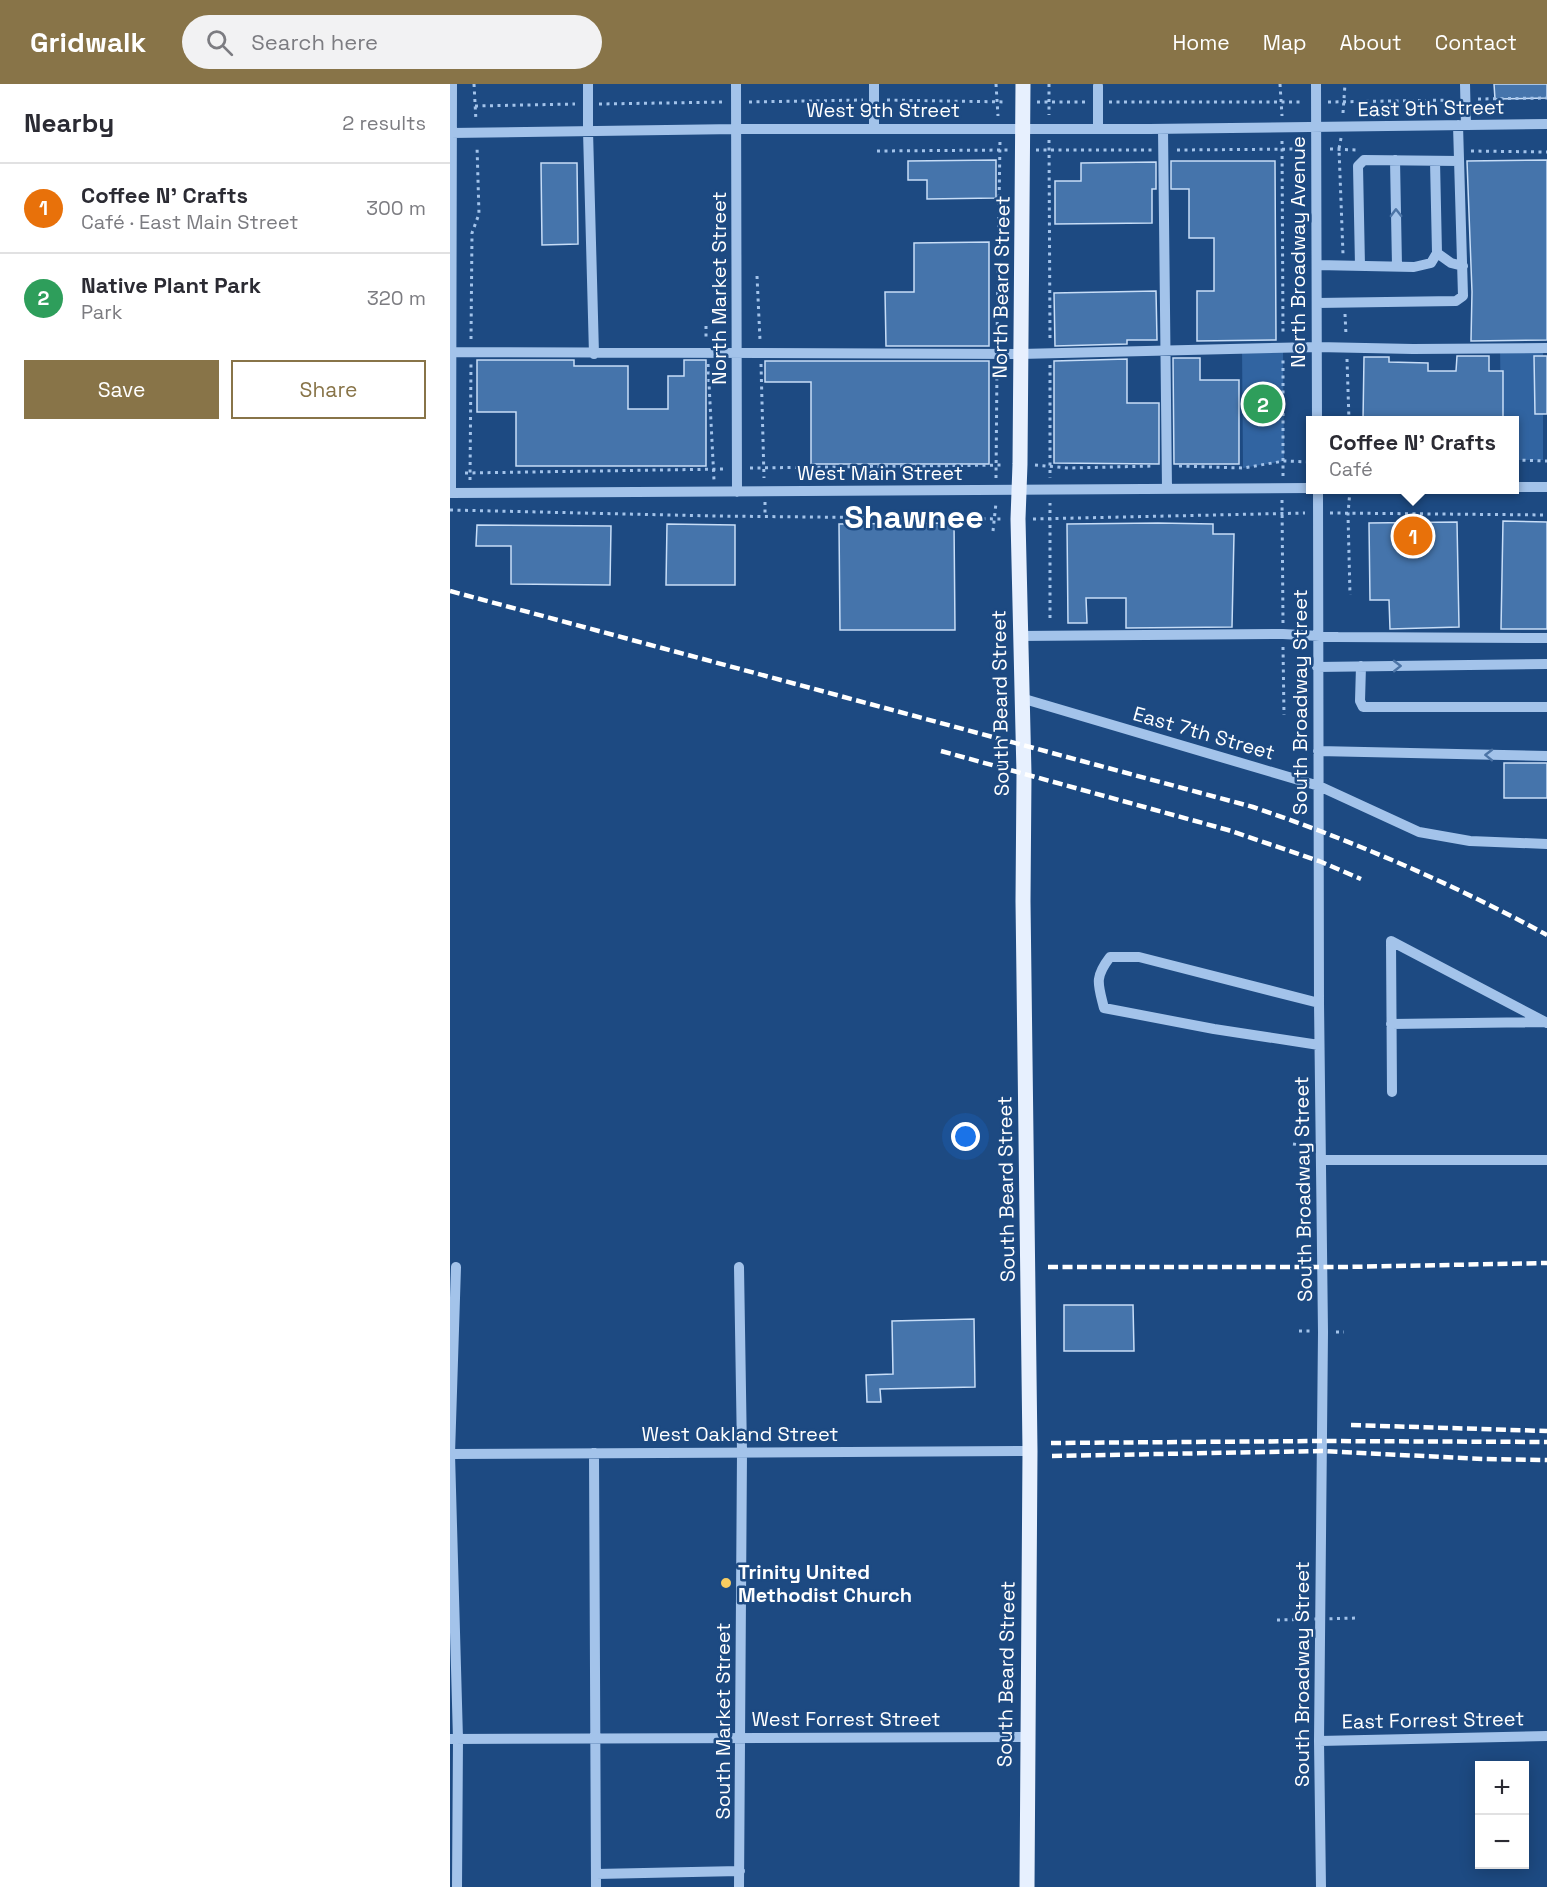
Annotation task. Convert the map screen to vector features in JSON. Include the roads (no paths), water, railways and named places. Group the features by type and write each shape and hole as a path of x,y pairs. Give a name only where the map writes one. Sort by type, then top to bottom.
{"main road":[{"name":"North Beard Street","path":"1018,490 1024,149 1023,84"},
{"name":"South Beard Street","path":"1018,490 1030,1451 1027,1887"}],"street":[{"path":"451,493 452,84"},
{"path":"588,84 594,354"},
{"name":"North Market Street","path":"736,84 737,492"},
{"path":"874,84 874,129"},
{"name":"North Broadway Avenue","path":"1316,84 1317,416"},
{"path":"1317,303 1456,302 1463,296 1458,156 1465,84"},
{"path":"1098,86 1098,129"},
{"name":"East 9th Street","path":"1316,128 1547,123"},
{"name":"West 9th Street","path":"451,133 737,129 1316,128"},
{"path":"1163,129 1167,489"},
{"path":"1360,266 1359,166 1364,160 1435,161 1458,156"},
{"path":"1395,160 1397,266"},
{"path":"1317,265 1414,267 1431,262 1437,253 1435,161"},
{"path":"1437,253 1463,266"},
{"path":"452,352 1020,354 1317,347 1547,348"},
{"path":"1519,487 1547,487"},
{"name":"West Main Street","path":"451,493 1306,488"},
{"name":"South Broadway Street","path":"1318,494 1319,1045 1323,1332 1319,1741 1321,1887"},
{"path":"1019,636 1283,634 1547,638"},
{"path":"1317,667 1547,664"},
{"path":"1361,666 1360,701 1363,707 1547,707"},
{"name":"East 7th Street","path":"1022,698 1318,786 1419,832 1470,841 1547,844"},
{"path":"1318,751 1547,756"},
{"path":"1392,1092 1391,941 1546,1023"},
{"path":"1319,1003 1139,957 1110,957 1099,971 1099,988 1104,1008 1214,1029 1319,1045"},
{"path":"1391,1024 1546,1023"},
{"path":"1321,1160 1547,1160"},
{"path":"456,1267 450,1454 457,1887"},
{"name":"South Market Street","path":"739,1267 742,1452 740,1887"},
{"name":"West Oakland Street","path":"450,1454 1030,1451"},
{"path":"594,1453 596,1887"},
{"name":"East Forrest Street","path":"1319,1741 1547,1736"},
{"name":"West Forrest Street","path":"454,1739 1027,1737"},
{"path":"596,1874 740,1871"}],"railway":[{"path":"450,591 1253,807 1328,834 1403,865 1476,898 1547,935"},
{"path":"941,751 1228,830 1319,861 1361,879"},
{"path":"1048,1267 1345,1267 1547,1263"},
{"path":"1351,1425 1547,1431"},
{"path":"1051,1443 1547,1442"},
{"path":"1052,1456 1321,1451 1547,1460"}],"place":[{"name":"Native Plant Park","path":"1263,404"},
{"name":"Coffee N' Crafts","path":"1413,536"},
{"name":"Trinity United Methodist Church","path":"726,1583"}],"district":[{"name":"Shawnee","path":"914,517"}]}
